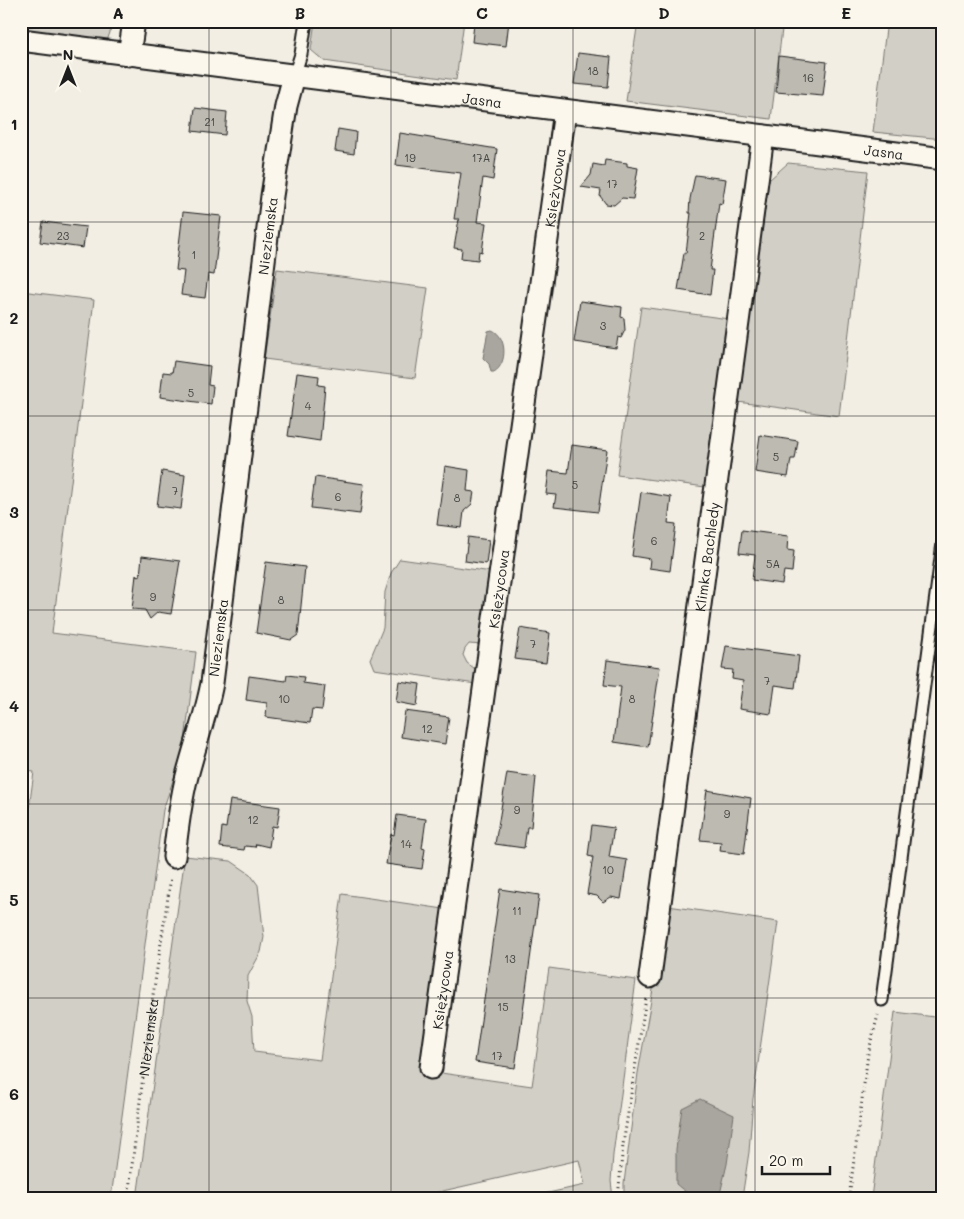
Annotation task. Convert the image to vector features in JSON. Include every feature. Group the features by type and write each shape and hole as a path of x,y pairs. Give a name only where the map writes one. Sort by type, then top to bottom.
{"street":[{"path":"129,55 134,21"},
{"name":"Jasna","path":"21,40 943,159"},
{"name":"Nieziemska","path":"174,857 185,785 212,683 272,196 286,106 294,76"},
{"name":"Księżycowa","path":"431,1068 565,111"},
{"name":"Klimka Bachledy","path":"650,977 763,136"}],"lane":[{"path":"294,76 301,54 306,21"},
{"path":"882,1000 943,543"}],"path":[{"name":"Nieziemska","path":"128,1198 153,995 174,857"},
{"path":"618,1198 623,1146 650,977"},
{"path":"849,1198 868,1054 882,1000"}],"shaded area":[{"path":"21,21 114,21 107,41 21,30"},
{"path":"315,21 464,21 456,80 324,61 311,50"},
{"path":"638,21 783,21 771,119 626,101"},
{"path":"887,21 943,21 943,139 873,132"},
{"path":"788,163 868,171 839,416 738,402 769,180"},
{"path":"277,269 428,288 415,378 264,359"},
{"path":"21,291 94,300 52,633 196,652 184,748 163,810 111,1198 21,1198 21,866 34,772 21,770"},
{"path":"641,307 729,319 705,487 617,475"},
{"path":"492,330 501,338 504,350 502,363 494,372 491,372 489,364 483,358 488,331"},
{"path":"400,559 492,572 482,645 469,644 463,655 467,663 478,671 476,684 374,669 370,659 383,628 385,592 391,573"},
{"path":"185,856 231,861 250,874 258,885 264,937 261,952 248,976 247,1001 252,1017 254,1052 320,1060 342,894 444,909 421,1073 441,1073 532,1086 549,968 636,980 613,1155 611,1181 613,1198 525,1198 585,1185 579,1160 412,1198 137,1198"},
{"path":"668,906 778,922 753,1099 749,1152 742,1198 624,1198 624,1183 638,1073"},
{"path":"895,1012 943,1018 943,1198 871,1198"},
{"path":"700,1099 734,1115 727,1164 720,1194 707,1198 691,1195 676,1184 676,1149 682,1108"}],"building":[{"path":"478,21 509,21 506,46 472,42 474,24 478,25"},
{"path":"578,53 611,57 608,87 574,84"},
{"path":"779,56 827,62 823,96 776,92"},
{"path":"195,108 227,112 225,135 192,131"},
{"path":"338,129 356,132 354,154 335,151"},
{"path":"400,133 497,149 493,180 483,178 477,222 486,223 482,252 479,251 478,260 461,258 462,249 454,248 459,219 454,219 461,173 396,165"},
{"path":"605,160 627,163 627,166 638,168 633,199 622,198 614,205 606,204 600,196 601,190 581,187 591,175 593,164 604,166"},
{"path":"695,175 726,179 722,204 719,203 710,270 713,270 710,295 678,290 684,253 686,253 691,213 689,213 690,199"},
{"path":"183,212 221,216 214,275 208,274 205,298 181,295 184,271 176,270"},
{"path":"43,222 86,227 83,248 40,242"},
{"path":"580,301 622,307 621,317 624,318 625,330 621,338 618,337 616,348 574,342"},
{"path":"174,361 210,366 208,385 213,386 211,404 160,397 163,372 172,373"},
{"path":"297,373 319,376 318,385 325,386 320,441 288,436"},
{"path":"760,435 798,441 795,459 791,459 788,477 755,472"},
{"path":"572,445 607,450 598,512 554,507 556,495 546,494 549,471 568,473"},
{"path":"445,466 469,470 467,491 474,492 472,504 464,511 462,528 437,525"},
{"path":"162,471 185,475 181,509 157,506"},
{"path":"315,477 364,484 360,514 311,508"},
{"path":"641,492 671,497 668,523 676,524 670,571 649,568 650,559 632,556"},
{"path":"742,530 788,536 787,550 794,551 792,572 784,571 782,584 752,580 755,555 739,553"},
{"path":"468,537 489,540 486,564 465,561"},
{"path":"142,556 180,561 171,614 158,612 150,619 145,610 132,609 136,575 140,576"},
{"path":"266,562 305,567 298,635 291,640 256,633"},
{"path":"520,628 550,633 546,663 515,659"},
{"path":"726,646 799,656 795,688 775,685 771,714 739,709 743,681 732,679 733,670 722,669"},
{"path":"607,660 660,667 648,747 614,742 621,687 604,685"},
{"path":"287,675 304,677 303,683 325,686 322,710 312,709 310,723 266,717 267,703 246,700 249,676 286,681"},
{"path":"399,681 420,684 417,706 396,702"},
{"path":"405,711 449,717 445,744 401,737"},
{"path":"507,773 536,777 531,827 527,827 524,848 495,844"},
{"path":"707,790 751,798 744,854 720,851 721,842 700,840"},
{"path":"230,800 280,807 277,827 272,826 269,847 256,844 255,847 245,846 244,850 220,847 222,827 226,828"},
{"path":"397,815 426,819 422,848 425,849 422,869 386,864 391,834 394,835"},
{"path":"592,825 614,828 609,857 627,860 621,899 611,897 603,902 597,896 587,894 593,857 588,856"},
{"path":"500,889 539,895 515,1068 475,1062"}]}
